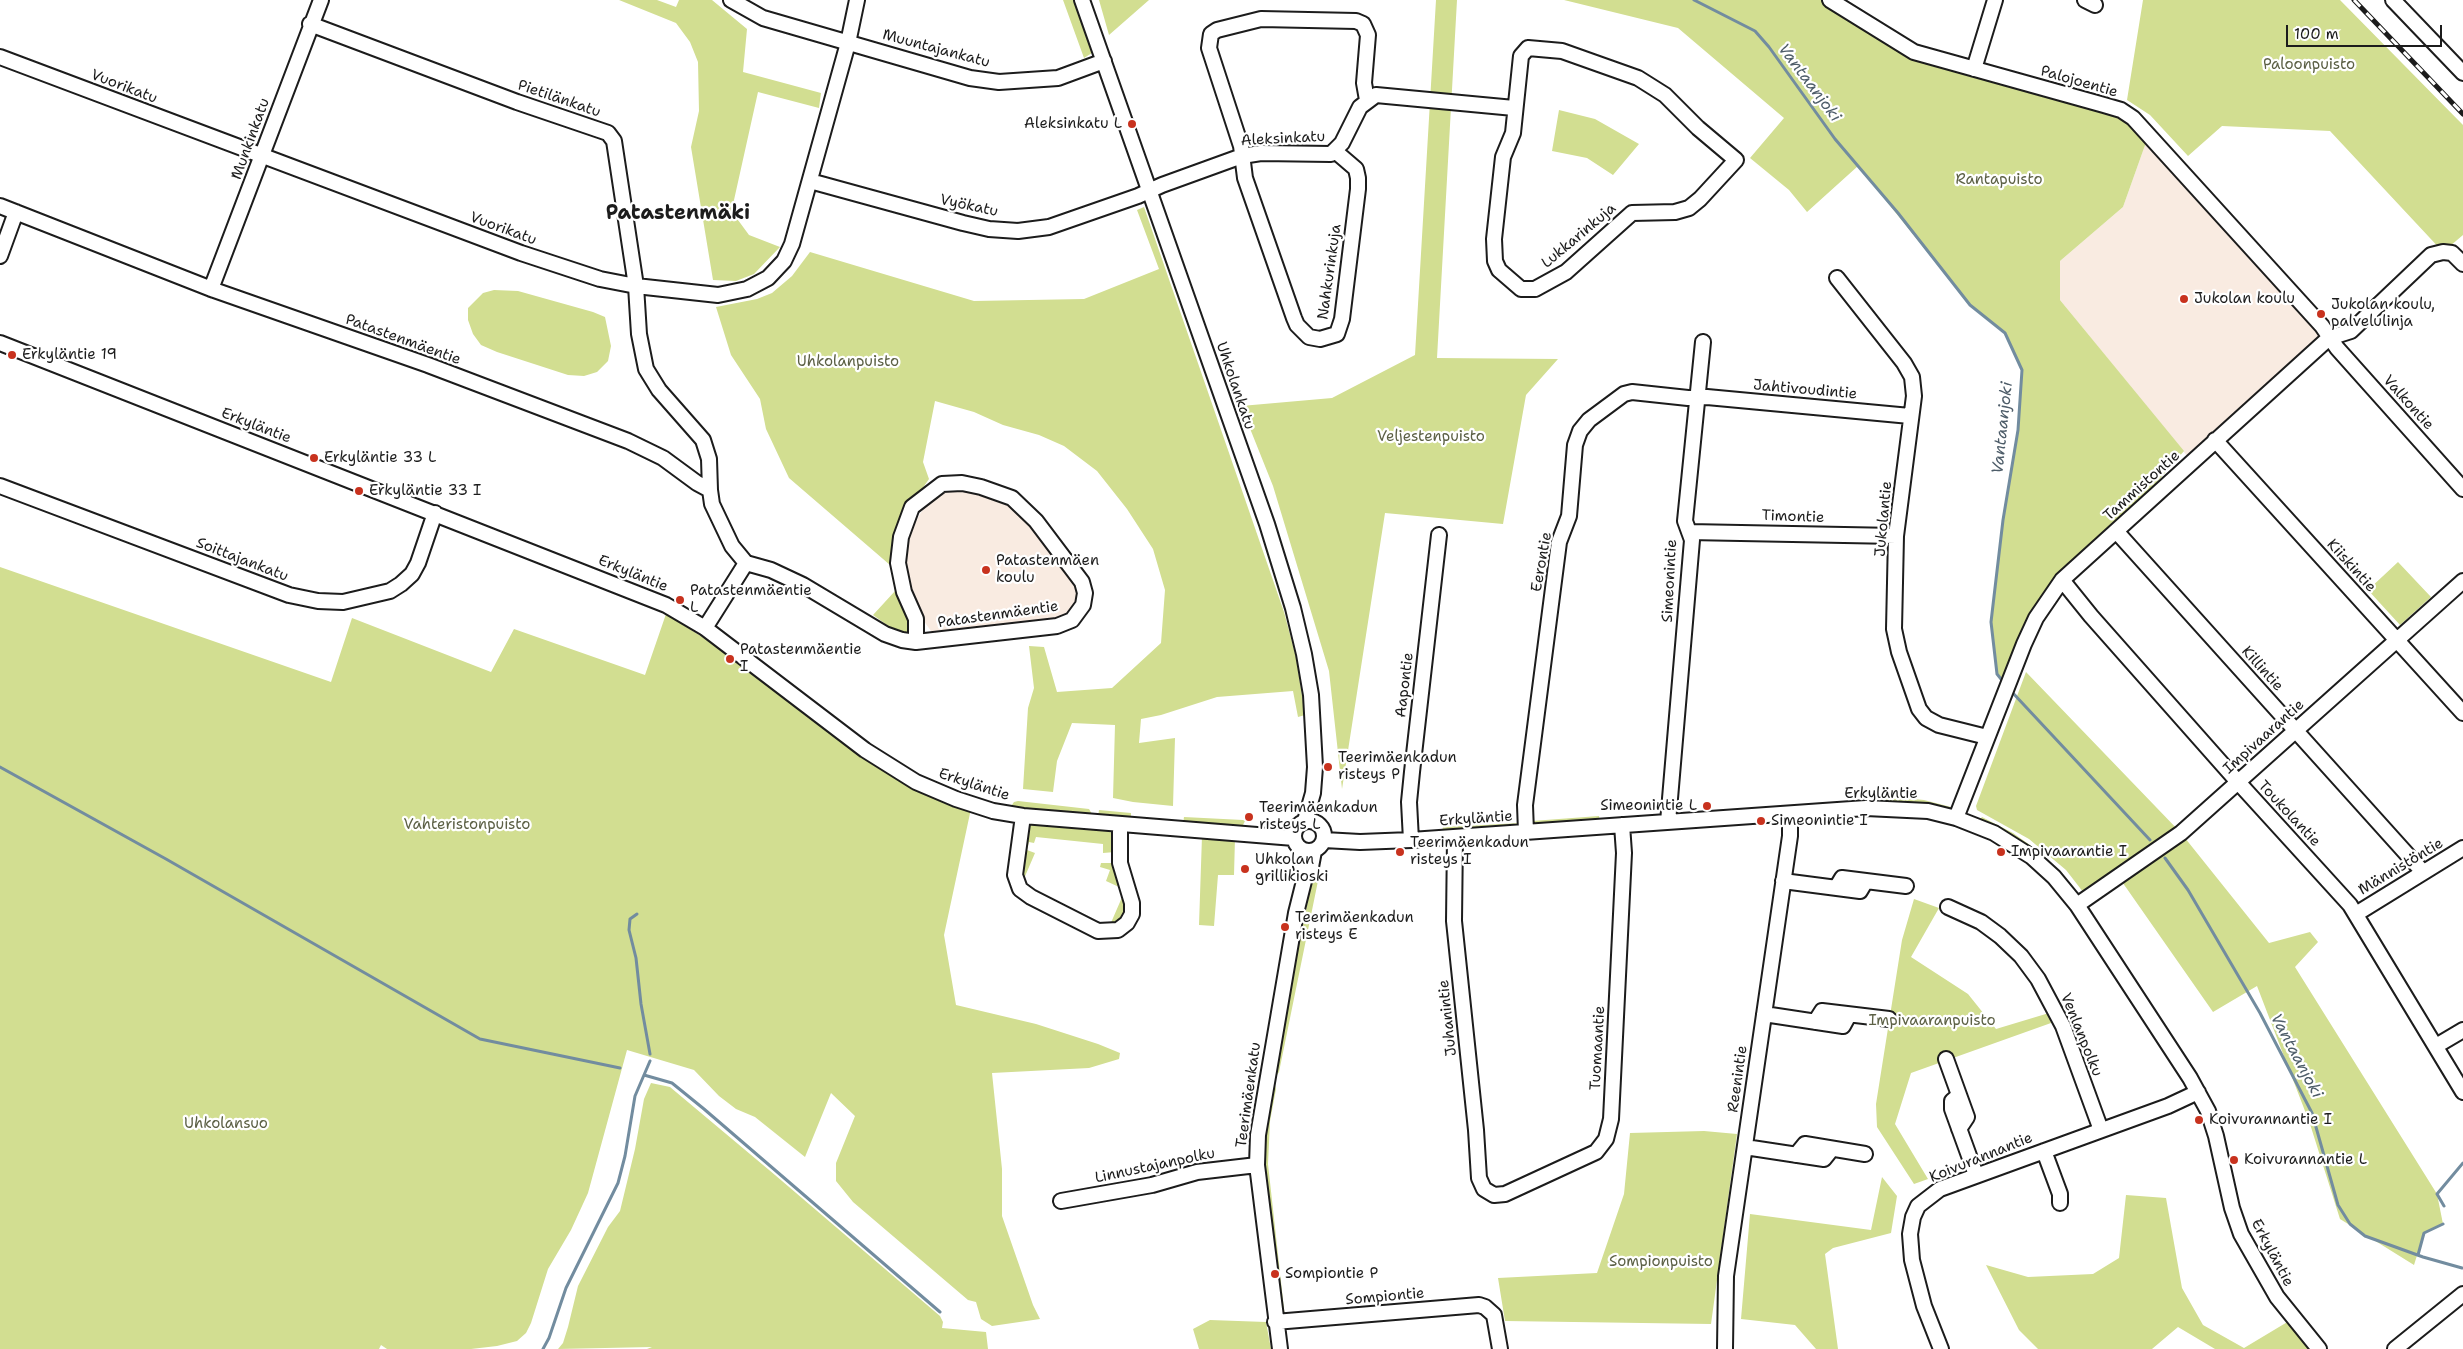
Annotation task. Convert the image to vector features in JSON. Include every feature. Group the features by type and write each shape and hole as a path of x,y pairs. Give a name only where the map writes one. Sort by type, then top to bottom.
{"street":[{"name":"Munkinkatu","path":"211,289 310,24 321,0"},
{"name":"Muuntajankatu","path":"731,0 763,18 970,78 998,82 1058,78 1104,61"},
{"path":"848,43 857,0"},
{"name":"Uhkolankatu","path":"1082,0 1267,524 1293,608 1311,695 1316,766 1312,822"},
{"name":"Palojoentie","path":"1830,0 1914,52 2121,110 2133,118 2322,326 2329,338"},
{"path":"1974,69 1996,0"},
{"path":"2393,0 2463,73"},
{"path":"1242,156 1241,146 1209,48 1211,34 1217,30 1261,19 1356,21 1363,24 1368,34 1364,83 1367,100 1376,96 1386,95 1514,108"},
{"name":"Pietilänkatu","path":"310,24 517,102 608,133 614,141 636,286 639,334 646,369 659,390 703,440 710,459 710,490"},
{"name":"Vuorikatu","path":"0,57 521,253 600,279 636,286 718,295 747,289 768,278 784,261 792,244 848,43"},
{"name":"Lukkarinkuja","path":"1528,48 1562,51 1638,78 1655,87 1736,160 1700,199 1689,208 1675,212 1632,213 1566,272 1535,289 1521,290 1499,270 1495,261 1494,239 1503,157 1512,133 1514,108 1521,56 1528,48"},
{"name":"Aleksinkatu","path":"1150,190 1242,156 1261,153 1327,154 1335,151 1342,143 1360,107 1367,100"},
{"name":"Nahkurinkuja","path":"1242,156 1245,178 1294,318 1297,325 1309,336 1320,339 1337,334 1342,319 1358,189 1356,168 1335,151"},
{"name":"Vyökatu","path":"810,181 963,223 989,229 1018,230 1050,227 1150,190"},
{"name":"Patastenmäentie","path":"0,206 211,289 428,365 628,441 663,458 697,483 710,490"},
{"path":"0,256 16,212"},
{"name":"Tammistontie","path":"1956,818 2004,693 2036,618 2062,580 2329,338 2351,331 2431,255 2443,252 2452,254 2463,264"},
{"name":"Jukolantie","path":"1837,278 1904,363 1912,377 1914,396 1896,536 1894,629 1899,652 1919,709 1926,718 1939,725 1987,737"},
{"name":"Valkontie","path":"2329,338 2463,489"},
{"name":"Simeonintie","path":"1668,822 1692,540 1685,521 1703,342"},
{"name":"Erkyläntie","path":"0,343 647,596 705,628 865,750 916,782 956,799 994,811 1022,816 1120,824 1297,843"},
{"name":"Eerontie","path":"1526,832 1525,805 1558,552 1569,516 1575,445 1580,431 1589,420 1624,394 1632,392 1688,398 1697,397"},
{"name":"Jahtivoudintie","path":"1697,397 1910,416"},
{"name":"Kiiskintie","path":"2215,440 2463,713"},
{"name":"Patastenmäentie","path":"746,562 771,570 803,585 885,634 916,642 1057,626 1072,620 1083,605 1085,594 1082,582 1036,521 1012,498 981,487 962,483 942,484 912,507 901,537 898,563 904,592 916,619 916,642"},
{"name":"Soittajankatu","path":"0,486 289,595 318,601 343,602 390,590 401,584 418,563 435,513"},
{"path":"705,628 746,562 732,546 712,504 710,490"},
{"name":"Killintie","path":"2116,531 2423,872"},
{"name":"Timontie","path":"1689,532 1896,536"},
{"name":"Aapontie","path":"1410,840 1412,772 1439,534"},
{"name":"Toukolantie","path":"2062,580 2091,616 2238,782 2350,905 2463,1092"},
{"name":"Impivaarantie","path":"2076,904 2181,833 2463,581"},
{"name":"Erkyläntie","path":"1324,840 1360,842 1410,840 1866,808 1902,808 1928,811 1956,818 1994,833 2032,857 2054,877 2076,904 2198,1092 2208,1111 2216,1136 2230,1201 2240,1234 2276,1297 2319,1349"},
{"name":"Reenintie","path":"1725,1349 1726,1276 1790,836 1790,814"},
{"path":"1022,816 1015,874 1020,889 1031,897 1098,931 1118,930 1127,923 1132,914 1132,903 1120,863 1120,824"},
{"path":"1312,822 1324,831 1324,840 1314,851 1297,843 1297,826 1312,822"},
{"name":"Tuomaantie","path":"1488,1193 1494,1195 1505,1194 1596,1152 1606,1139 1611,1119 1612,1100 1624,853 1622,825"},
{"name":"Juhanintie","path":"1455,837 1454,921 1476,1130 1479,1178 1480,1185 1488,1193"},
{"name":"Teerimäenkatu","path":"1297,843 1305,877"},
{"name":"Männistöntie","path":"2356,914 2463,848"},
{"name":"Teerimäenkatu","path":"1280,1349 1275,1322 1257,1165 1258,1135 1296,913 1305,877 1311,867 1314,851"},
{"path":"1783,881 1836,888 1842,878 1906,886"},
{"name":"Venlanpolku","path":"1948,907 1981,922 2000,936 2021,956 2038,979 2063,1026 2101,1130"},
{"path":"1764,1014 1816,1022 1822,1011 1889,1019"},
{"path":"2436,1046 2463,1030"},
{"path":"1946,1058 1959,1095 1952,1101 1952,1109 1976,1175"},
{"name":"Koivurannantie","path":"1941,1349 1924,1306 1912,1260 1910,1234 1913,1217 1918,1206 1940,1189 2168,1106 2198,1092"},
{"path":"1745,1147 1796,1155 1805,1144 1865,1154"},
{"path":"2044,1151 2060,1194 2060,1203"},
{"name":"Linnustajanpolku","path":"1061,1201 1152,1185 1197,1172 1257,1165"},
{"path":"2395,1349 2463,1294"},
{"name":"Sompiontie","path":"1275,1322 1479,1305 1485,1307 1494,1315 1500,1349"}],"shaded area":[{"path":"2149,134 2329,338 2192,462 2060,300 2060,261 2123,207"},
{"name":"Patastenmäen koulu","path":"946,486 971,488 1003,499 1022,512 1076,582 1080,599 1077,607 1066,616 1000,630 936,638 921,617 909,583 903,558 908,537 920,514 934,493"}],"green space":[{"path":"619,0 657,0 676,7 679,0 712,0 747,29 743,72 821,93 819,108 758,92 734,200 738,220 749,235 780,247 754,274 736,281 713,280 691,147 699,111 698,62 690,42 676,23"},
{"path":"1063,0 1073,0 1092,53 1084,58"},
{"path":"1099,0 1149,0 1109,35"},
{"name":"Veljestenpuisto","path":"1436,0 1457,0 1437,358 1558,359 1526,395 1503,524 1385,513 1342,789 1329,671 1273,486 1241,406 1332,398 1415,355"},
{"name":"Rantapuisto","path":"1564,0 1823,0 1900,46 2104,105 2149,134 2123,207 2060,261 2060,300 2184,451 2123,521 2055,582 2014,686 1997,674 1991,622 2003,520 2018,430 2022,371 2005,333 1970,305 1858,166 1807,212 1789,190 1750,158 1784,118 1678,28"},
{"name":"Paloonpuisto","path":"2143,0 2340,0 2463,125 2463,235 2443,252 2330,131 2222,126 2188,156 2150,115 2127,100"},
{"path":"1559,110 1595,119 1639,144 1613,175 1587,158 1552,151"},
{"name":"Uhkolanpuisto","path":"1144,207 1284,612 1296,657 1305,715 1298,717 1293,691 1217,697 1161,715 1141,719 1139,743 1175,738 1173,806 1113,798 1115,725 1072,723 1057,761 1053,792 1023,789 1028,708 1034,688 1029,646 1044,647 1057,692 1112,688 1161,643 1165,590 1153,549 1127,509 1097,471 1064,446 1039,435 1003,425 974,412 935,401 923,462 929,479 918,495 900,545 912,622 907,633 898,633 873,615 895,591 890,565 789,478 766,429 760,399 731,355 716,307 757,299 772,293 792,276 810,252 974,301 1084,299 1159,269 1137,210"},
{"path":"494,290 518,291 605,317 611,346 608,361 597,372 584,376 568,375 481,345 473,334 468,320 468,308 483,293"},
{"path":"2398,562 2431,597 2400,625 2368,590"},
{"path":"0,567 331,682 352,618 491,672 514,629 645,675 666,614 792,694 865,750 972,804 944,935 956,1005 1036,1024 1120,1053 1119,1059 1089,1068 992,1073 1002,1169 1002,1216 1033,1305 1040,1319 992,1326 981,1319 976,1302 968,1300 853,1202 836,1181 836,1163 855,1116 831,1093 805,1157 755,1117 736,1109 719,1096 694,1070 627,1050 588,1193 571,1230 548,1269 531,1323 526,1333 517,1341 471,1349 387,1349 381,1345 379,1349 0,1349"},
{"path":"2026,672 2181,833 2269,943 2310,932 2318,942 2295,967 2437,1194 2443,1224 2424,1233 2414,1265 2340,1219 2310,1124 2257,986 2213,1012 2118,876 2087,897 2066,870 2029,839 1977,810 1976,806"},
{"path":"1903,798 1924,800 1951,807 1944,810 1917,804 1883,802 1818,806 1817,803"},
{"path":"1014,802 1089,809 1092,814 1091,817 1009,809"},
{"path":"1099,810 1131,813 1131,819 1098,817"},
{"path":"1599,816 1600,821 1537,825 1532,821"},
{"path":"1184,817 1245,821 1243,825 1227,828 1183,823"},
{"path":"1982,817 2013,833 2044,855 1979,821"},
{"path":"1034,823 1105,828 1113,834 1115,852 1103,853 1103,844 1036,837 1034,843 1029,842 1027,850 1035,853 1023,881 1033,893 1104,925 1110,925 1123,895 1129,914 1111,929 1032,896 1017,877 1025,829"},
{"path":"1520,823 1516,826 1442,831 1443,827"},
{"path":"1202,836 1235,838 1234,875 1218,875 1214,926 1199,925"},
{"path":"1101,863 1114,863 1123,884 1119,887 1106,881 1110,870 1100,867"},
{"path":"1314,871 1319,876 1277,1075 1275,1071 1283,1022"},
{"name":"Impivaaranpuisto","path":"1914,899 1939,908 1911,957 1968,994 1996,1029 2049,1013 2051,1023 1911,1073 1895,1124 1928,1179 1914,1184 1877,1127 1876,1104 1902,940"},
{"path":"651,1083 670,1087 775,1175 940,1316 943,1322 942,1328 986,1332 988,1349 647,1349 652,1347 558,1349 563,1343 578,1286 608,1227 620,1211 635,1149 644,1099"},
{"path":"1275,1085 1276,1089 1270,1121 1268,1164 1285,1318 1281,1315 1267,1204 1263,1145 1272,1088"},
{"name":"Sompionpuisto","path":"1704,1131 1737,1134 1711,1324 1505,1321 1498,1278 1597,1273 1624,1194 1630,1133"},
{"path":"1882,1177 1897,1196 1891,1233 1833,1248 1825,1254 1838,1349 1816,1349 1795,1325 1741,1319 1750,1214 1871,1230"},
{"path":"2126,1195 2166,1198 2182,1288 2203,1325 2244,1348 2294,1318 2319,1349 2215,1349 2178,1327 2152,1349 2038,1349 2019,1330 1986,1265 2028,1277 2093,1274 2119,1258"},
{"path":"1210,1320 1266,1322 1271,1349 1199,1349 1193,1329"}],"waterway":[{"name":"Vantaanjoki","path":"1694,0 1755,31 1769,47 1835,139 1898,213 1970,305 2005,333 2022,370 2018,430 2003,520 1991,622 1997,674 2005,684"},
{"name":"Vantaanjoki","path":"2011,691 2150,840"},
{"path":"0,767 166,859 480,1039 620,1068"},
{"name":"Vantaanjoki","path":"2165,858 2188,890 2260,1013 2312,1113 2338,1205 2350,1224 2365,1236 2423,1257 2462,1268"},
{"path":"637,914 630,919 629,930 636,958 641,1004 650,1054"},
{"path":"543,1349 549,1338 566,1288 618,1183 625,1156 635,1096 650,1061"},
{"path":"644,1075 672,1083 940,1312"},
{"path":"2444,1206 2437,1194 2463,1163"},
{"path":"2418,1255 2424,1233 2443,1224"}],"railway":[{"path":"2354,0 2463,114"}],"place":[{"name":"Aleksinkatu L","path":"1132,124"},
{"name":"Jukolan koulu","path":"2184,299"},
{"name":"Jukolan koulu, palvelulinja","path":"2321,314"},
{"name":"Erkyläntie 19","path":"12,355"},
{"name":"Erkyläntie 33 L","path":"314,458"},
{"name":"Erkyläntie 33 I","path":"359,491"},
{"name":"Patastenmäen koulu","path":"986,570"},
{"name":"Patastenmäentie L","path":"680,600"},
{"name":"Patastenmäentie I","path":"730,659"},
{"name":"Teerimäenkadun risteys P","path":"1328,767"},
{"name":"Simeonintie L","path":"1707,806"},
{"name":"Teerimäenkadun risteys L","path":"1249,817"},
{"name":"Simeonintie I","path":"1761,821"},
{"name":"Teerimäenkadun risteys I","path":"1400,852"},
{"name":"Impivaarantie I","path":"2001,852"},
{"name":"Uhkolan grillikioski","path":"1245,869"},
{"name":"Teerimäenkadun risteys E","path":"1285,927"},
{"name":"Koivurannantie I","path":"2199,1120"},
{"name":"Koivurannantie L","path":"2234,1160"},
{"name":"Sompiontie P","path":"1275,1274"}],"district":[{"name":"Patastenmäki","path":"678,214"}],"park label":[{"name":"Vahteristonpuisto","path":"467,825"},
{"name":"Uhkolansuo","path":"226,1124"}]}
